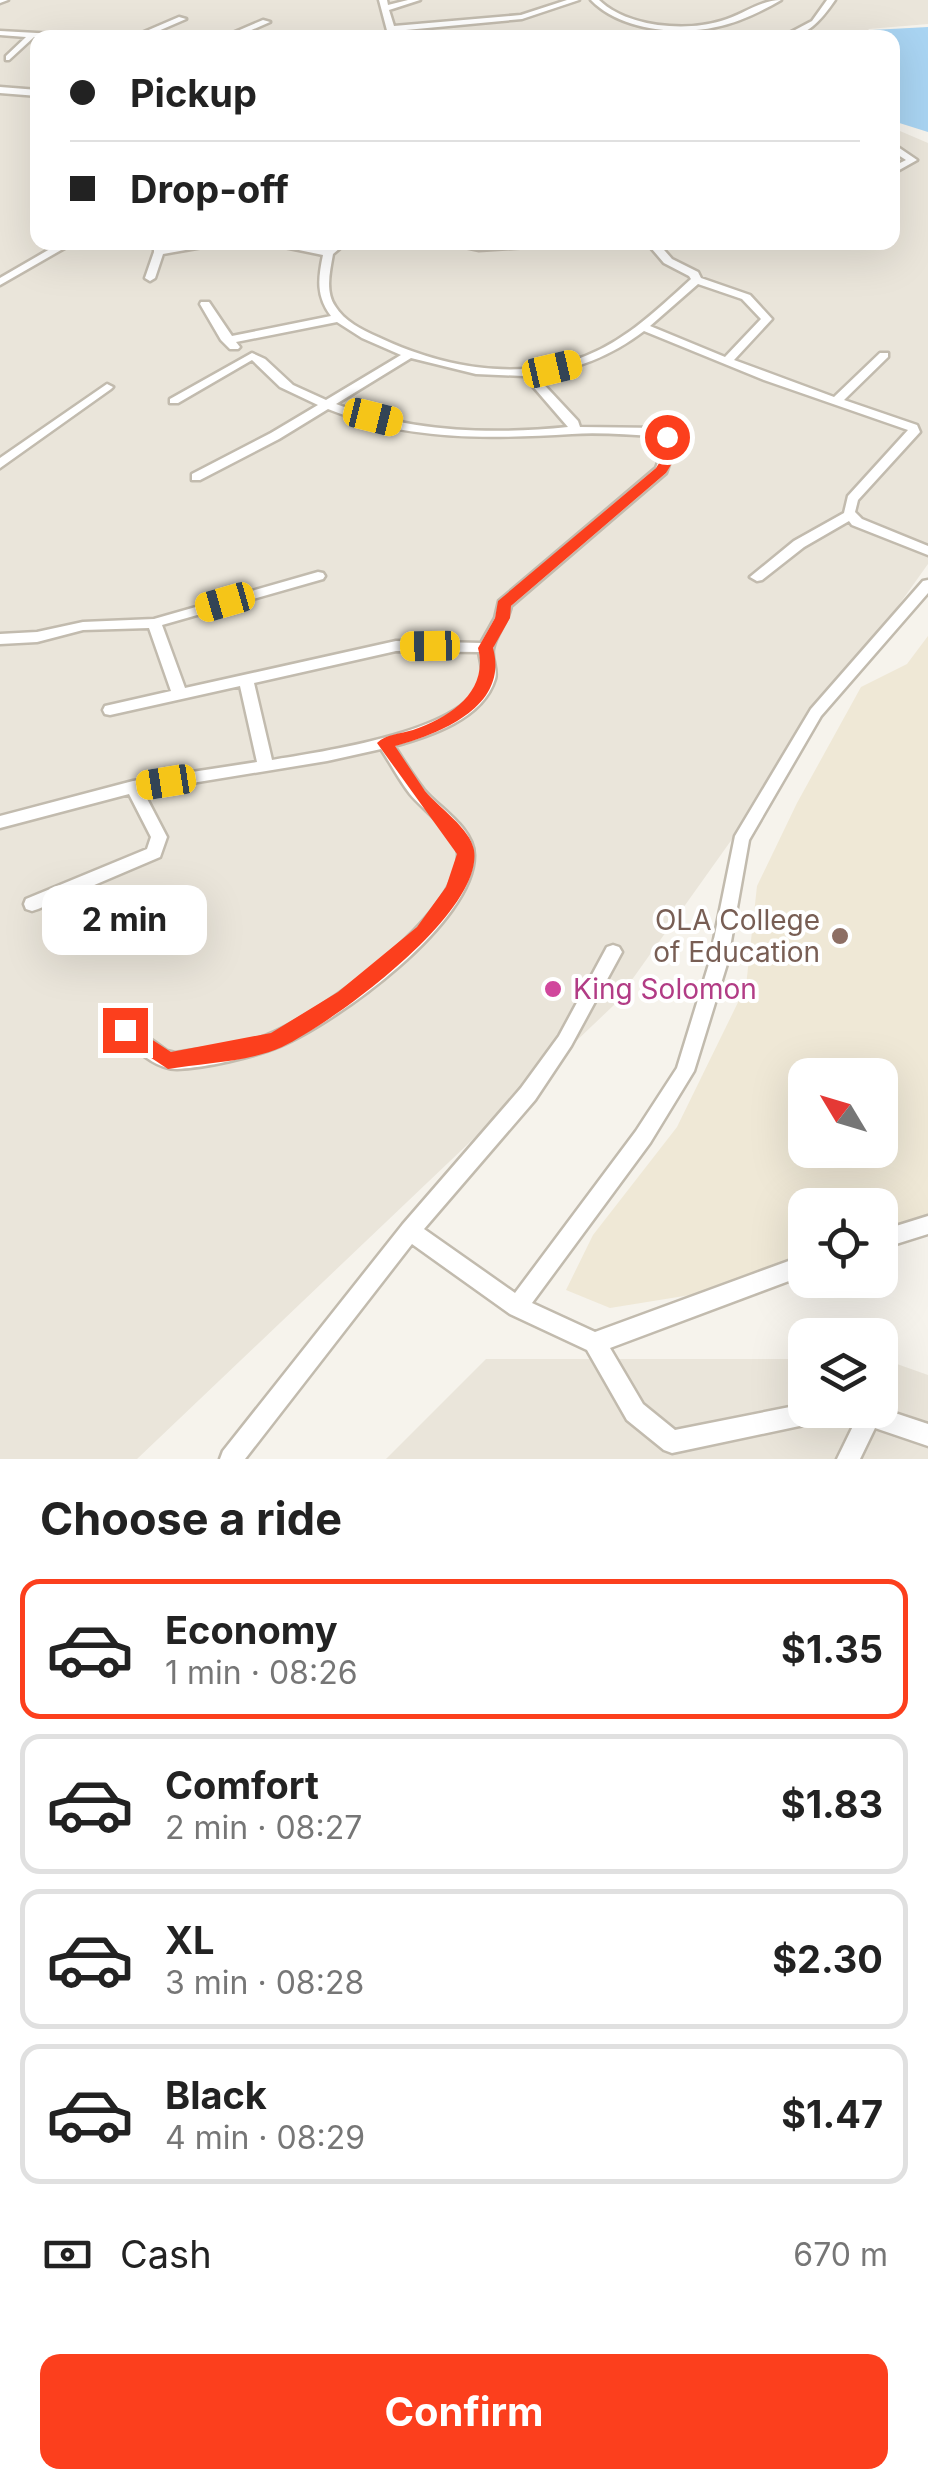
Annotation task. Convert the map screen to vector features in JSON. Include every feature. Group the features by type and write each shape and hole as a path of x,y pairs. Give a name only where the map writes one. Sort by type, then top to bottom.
{"street":[{"path":"391,30 384,5 416,0"},
{"path":"415,30 522,17 576,0"},
{"path":"595,0 603,10 624,17 695,28 726,22 777,0"},
{"path":"802,30 815,24 831,0"},
{"path":"154,30 182,19"},
{"path":"246,30 266,22"},
{"path":"475,22 480,30"},
{"path":"0,32 30,34"},
{"path":"9,58 30,38"},
{"path":"0,90 30,92"},
{"path":"900,152 912,160 900,167"},
{"path":"0,282 56,250"},
{"path":"150,278 158,250"},
{"path":"311,250 328,253"},
{"path":"332,250 322,284 326,299 340,318 408,355 454,368 528,374 602,354 646,328 696,280"},
{"path":"658,250 668,261 694,274 696,280"},
{"path":"696,280 746,297 767,319 726,362"},
{"path":"205,304 243,358"},
{"path":"227,340 340,318"},
{"path":"646,328 726,362 913,428"},
{"path":"196,477 408,355"},
{"path":"837,400 884,355"},
{"path":"0,822 133,787 266,766 422,733 479,699 491,668 486,648 502,618 504,604 662,470 670,445 660,432 574,430 512,434 418,429 327,405 278,380 261,360 243,358 174,401"},
{"path":"528,374 574,424 574,430"},
{"path":"0,464 108,386"},
{"path":"850,515 852,499 913,428 928,418"},
{"path":"850,515 857,522 928,550"},
{"path":"757,577 798,544 850,515"},
{"path":"0,640 37,637 83,626 154,623 318,576"},
{"path":"517,1308 660,1113 685,1071 718,964 741,840 816,712 928,584"},
{"path":"154,623 180,695"},
{"path":"110,710 396,646 486,648"},
{"path":"246,679 266,766"},
{"path":"125,1030 168,1061 275,1041 345,998 424,932 454,890 466,854 462,843 420,796 385,743"},
{"path":"32,904 154,853 159,837 133,787"},
{"path":"231,1459 410,1230 528,1094 565,1040 613,952"},
{"path":"898,1234 928,1225"},
{"path":"410,1230 517,1308 578,1339 595,1343 788,1272"},
{"path":"595,1343 634,1412 671,1450 788,1420"},
{"path":"898,1425 928,1435"},
{"path":"848,1459 857,1428"}],"shaded area":[{"path":"0,0 928,0 928,24 868,30 30,30 30,250 900,250 900,131 928,143 928,564 614,1005 137,1459 0,1459"},
{"name":"OLA College of Education","path":"928,636 928,1221 898,1230 898,1188 788,1188 788,1266 715,1291 610,1308 566,1290 593,1235 677,1127 746,986 757,886 861,687 907,664"},
{"path":"486,1359 788,1359 788,1428 898,1428 898,1364 928,1375 928,1459 386,1459"}],"water":[{"path":"928,27 928,132 900,123 900,30 872,30"}],"place":[{"name":"OLA College of Education","path":"840,936"},
{"name":"King Solomon","path":"553,989"}],"route":[{"path":"125,1030 168,1061 275,1041 345,998 403,954 424,932 454,890 466,854 462,843 420,796 385,743 422,733 460,714 479,699 491,668 486,648 502,618 504,604 662,470 668,460 667,437"}]}
